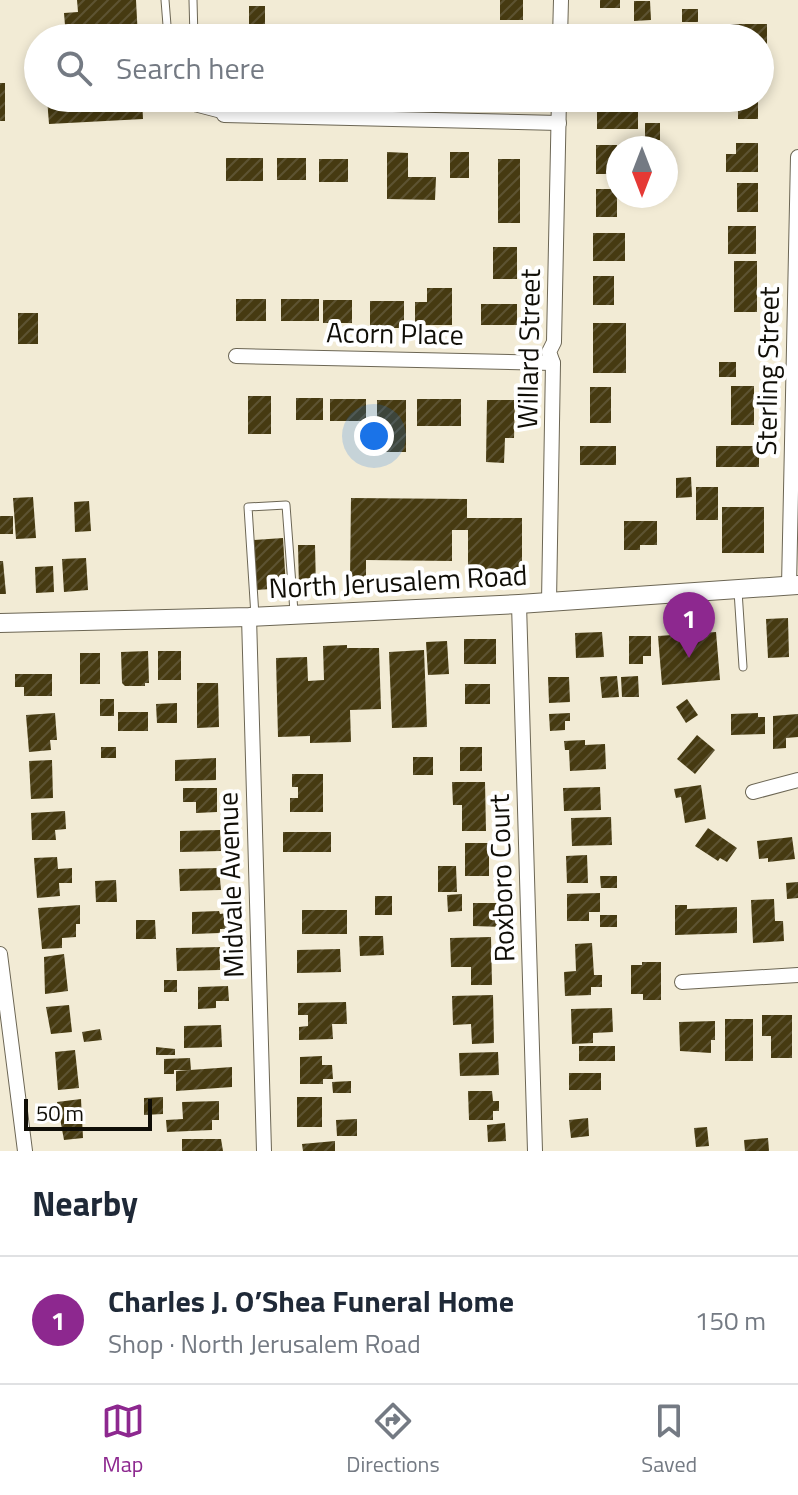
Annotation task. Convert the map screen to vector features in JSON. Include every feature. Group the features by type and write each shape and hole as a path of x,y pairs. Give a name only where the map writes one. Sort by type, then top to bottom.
{"main road":[{"name":"North Jerusalem Road","path":"0,623 294,615 793,586"}],"street":[{"path":"560,24 561,0"},
{"name":"Willard Street","path":"549,602 553,363 549,352 554,342 559,112"},
{"path":"224,115 559,123"},
{"name":"Sterling Street","path":"793,586 798,157"},
{"name":"Acorn Place","path":"236,356 553,363"},
{"name":"Roxboro Court","path":"519,604 535,1151"},
{"name":"Midvale Avenue","path":"252,616 264,1151"},
{"path":"753,792 798,780"},
{"path":"0,954 25,1151"},
{"path":"682,982 798,975"}],"lane":[{"path":"165,0 167,24"},
{"path":"193,0 194,24"},
{"path":"212,112 224,115"},
{"path":"252,616 248,507 286,505 294,615"},
{"path":"738,587 743,667"}],"building":[{"path":"77,0 136,0 137,24 65,24 64,13 78,12"},
{"path":"500,0 523,0 523,20 500,20"},
{"path":"600,0 620,0 620,8 600,8"},
{"path":"634,1 650,1 651,20 634,21"},
{"path":"249,6 265,6 265,24 249,24"},
{"path":"682,9 698,9 698,22 682,22"},
{"path":"0,83 5,83 5,121 0,121"},
{"path":"48,112 143,112 143,119 49,124"},
{"path":"597,112 638,112 638,129 597,129"},
{"path":"738,112 758,112 758,119 738,119"},
{"path":"645,123 660,123 660,136 645,136"},
{"path":"736,143 758,143 758,172 726,172 726,154 736,154"},
{"path":"596,145 606,145 606,174 596,174"},
{"path":"387,152 408,153 408,177 436,177 435,200 387,199"},
{"path":"450,152 469,152 469,178 450,178"},
{"path":"226,158 263,158 263,181 226,181"},
{"path":"277,158 306,158 306,180 277,180"},
{"path":"319,159 348,159 348,182 319,182"},
{"path":"498,159 520,159 520,223 498,223"},
{"path":"737,183 758,183 758,212 737,212"},
{"path":"596,189 606,189 606,208 617,208 617,217 596,217"},
{"path":"728,226 756,226 756,254 728,254"},
{"path":"593,233 625,233 625,261 593,261"},
{"path":"493,247 517,247 517,279 493,279"},
{"path":"734,261 757,261 757,312 734,312"},
{"path":"593,276 614,276 614,305 593,305"},
{"path":"427,288 452,288 452,325 415,325 415,302 427,302"},
{"path":"236,299 266,299 266,321 236,321"},
{"path":"281,299 319,299 319,321 281,321"},
{"path":"323,300 352,300 352,323 323,323"},
{"path":"370,301 404,301 404,328 370,328"},
{"path":"481,304 517,304 517,325 481,325"},
{"path":"18,313 38,313 38,344 18,344"},
{"path":"593,323 626,323 626,373 593,373"},
{"path":"719,362 736,362 736,377 719,377"},
{"path":"731,386 754,386 754,425 731,425"},
{"path":"590,387 611,387 611,423 590,423"},
{"path":"248,396 271,396 271,434 248,434"},
{"path":"296,398 323,398 323,420 296,420"},
{"path":"330,399 366,399 366,421 330,421"},
{"path":"417,399 461,399 461,426 417,426"},
{"path":"377,400 406,400 406,452 385,452 385,419 377,419"},
{"path":"487,400 515,400 514,438 505,438 504,463 486,462"},
{"path":"580,446 616,446 616,465 580,465"},
{"path":"716,446 759,446 759,467 716,467"},
{"path":"691,477 692,497 676,498 676,478"},
{"path":"696,487 718,487 718,520 696,520"},
{"path":"33,497 36,538 16,539 13,498"},
{"path":"351,498 467,499 467,518 522,518 522,581 468,580 468,530 452,530 452,561 366,560 366,579 350,579"},
{"path":"89,501 91,531 75,532 74,502"},
{"path":"722,507 764,507 764,553 722,553"},
{"path":"0,516 13,516 13,534 0,534"},
{"path":"624,521 657,521 657,545 640,545 640,550 624,550"},
{"path":"283,538 286,588 256,590 253,540"},
{"path":"298,545 315,545 316,588 299,589"},
{"path":"86,558 88,590 64,592 62,559"},
{"path":"0,561 3,561 6,594 0,594"},
{"path":"53,566 54,592 36,593 35,567"},
{"path":"788,618 789,657 768,658 766,619"},
{"path":"602,632 604,657 576,658 575,633"},
{"path":"716,632 720,680 662,685 658,636"},
{"path":"629,636 651,636 651,656 643,656 643,664 629,664"},
{"path":"464,639 496,639 496,664 464,664"},
{"path":"447,641 449,674 428,675 426,642"},
{"path":"347,645 347,648 379,648 381,709 350,710 351,742 310,743 310,736 278,737 276,658 307,657 308,681 324,680 323,646"},
{"path":"424,650 427,727 392,728 389,652"},
{"path":"148,651 149,683 145,686 125,686 122,683 121,652"},
{"path":"158,651 181,651 181,680 158,680"},
{"path":"80,653 100,653 100,684 80,684"},
{"path":"15,674 52,674 52,696 24,696 24,687 15,687"},
{"path":"617,676 619,697 602,698 600,677"},
{"path":"638,676 639,697 622,697 621,677"},
{"path":"548,677 569,677 570,702 549,703"},
{"path":"197,683 218,683 219,727 197,728"},
{"path":"465,684 490,684 490,704 465,704"},
{"path":"100,699 114,699 114,716 100,716"},
{"path":"687,699 698,715 686,723 676,707"},
{"path":"177,703 177,723 157,723 156,704"},
{"path":"118,712 148,712 148,731 118,731"},
{"path":"55,713 57,740 50,740 51,750 29,752 26,715"},
{"path":"570,713 570,721 565,721 565,730 550,731 549,714"},
{"path":"758,713 758,717 765,717 765,734 731,735 731,714"},
{"path":"798,714 798,737 786,738 786,748 773,749 773,716"},
{"path":"697,735 715,750 695,774 677,759"},
{"path":"585,740 585,745 605,744 606,769 570,771 569,750 565,750 564,741"},
{"path":"101,747 116,747 116,758 101,758"},
{"path":"460,747 482,747 482,771 460,771"},
{"path":"413,757 433,757 433,775 413,775"},
{"path":"216,758 216,780 175,781 175,760"},
{"path":"52,760 53,798 31,799 29,761"},
{"path":"292,774 323,774 323,812 290,812 290,798 298,798 298,787 292,787"},
{"path":"452,782 485,782 486,831 462,831 462,805 453,805"},
{"path":"701,785 706,819 685,823 681,797 676,798 674,789"},
{"path":"600,787 601,810 564,811 563,788"},
{"path":"183,788 217,788 217,812 196,813 196,802 183,802"},
{"path":"65,811 66,829 55,830 56,840 32,840 31,813"},
{"path":"611,817 612,845 572,846 571,818"},
{"path":"708,828 737,848 727,862 720,858 718,861 695,846"},
{"path":"220,830 221,851 180,852 180,831"},
{"path":"283,832 331,832 331,852 283,852"},
{"path":"792,837 795,859 768,862 768,858 759,859 757,841"},
{"path":"465,843 489,843 489,876 465,876"},
{"path":"587,855 588,883 567,883 566,856"},
{"path":"57,857 58,869 72,868 72,883 59,883 60,896 37,898 34,858"},
{"path":"438,866 456,866 457,892 438,892"},
{"path":"219,868 221,890 180,891 179,869"},
{"path":"600,876 617,876 617,888 601,888"},
{"path":"116,880 117,902 96,902 95,881"},
{"path":"798,882 798,898 787,899 786,883"},
{"path":"600,893 600,912 589,912 589,921 567,921 567,894"},
{"path":"462,894 462,911 448,912 447,895"},
{"path":"375,896 392,896 392,915 375,915"},
{"path":"774,899 775,921 783,921 784,941 753,943 751,900"},
{"path":"473,903 503,903 503,927 473,926"},
{"path":"80,905 76,937 62,938 62,948 42,949 38,908"},
{"path":"675,905 687,905 687,909 737,907 737,933 675,935"},
{"path":"302,910 347,910 347,934 302,934"},
{"path":"219,911 220,914 227,913 228,929 220,929 220,933 192,934 192,912"},
{"path":"600,915 617,915 617,927 600,927"},
{"path":"136,920 155,920 156,939 136,939"},
{"path":"359,936 383,936 384,955 360,956"},
{"path":"491,937 492,985 471,985 471,967 451,967 450,938"},
{"path":"592,943 594,975 602,975 602,987 591,987 591,995 565,996 564,972 576,971 575,944"},
{"path":"220,947 220,970 177,971 176,948"},
{"path":"340,949 341,972 297,973 297,950"},
{"path":"64,954 68,991 45,994 44,957"},
{"path":"642,962 661,962 661,1000 643,1000 643,994 631,994 631,965 642,965"},
{"path":"164,980 177,980 177,992 164,992"},
{"path":"228,986 229,1001 216,1001 216,1008 198,1009 198,987"},
{"path":"493,995 494,1043 472,1044 471,1024 453,1025 452,996"},
{"path":"346,1002 347,1024 332,1024 333,1039 299,1040 299,1027 308,1026 308,1015 298,1015 298,1003"},
{"path":"69,1005 72,1032 51,1034 46,1007"},
{"path":"612,1008 613,1032 593,1033 593,1043 572,1044 571,1009"},
{"path":"762,1015 792,1015 792,1058 771,1058 771,1036 762,1036"},
{"path":"725,1019 753,1019 753,1061 725,1061"},
{"path":"715,1021 711,1053 680,1051 679,1022"},
{"path":"221,1025 222,1047 184,1048 184,1026"},
{"path":"100,1029 102,1040 84,1042 82,1032"},
{"path":"579,1046 615,1046 615,1061 579,1061"},
{"path":"156,1047 175,1049 175,1055 156,1055"},
{"path":"75,1050 79,1088 58,1090 55,1052"},
{"path":"498,1052 499,1075 460,1076 459,1053"},
{"path":"322,1056 322,1065 332,1065 333,1079 323,1079 323,1084 300,1084 300,1057"},
{"path":"190,1058 191,1070 174,1070 174,1074 164,1074 164,1059"},
{"path":"232,1067 232,1087 176,1091 176,1071"},
{"path":"569,1073 601,1073 601,1090 569,1090"},
{"path":"351,1081 351,1093 333,1093 332,1082"},
{"path":"468,1091 492,1091 493,1101 499,1101 499,1111 493,1111 493,1120 469,1120"},
{"path":"163,1097 163,1114 144,1115 144,1098"},
{"path":"297,1097 322,1097 322,1127 297,1127"},
{"path":"81,1099 83,1138 64,1140 57,1102"},
{"path":"219,1101 219,1120 212,1120 212,1130 167,1132 166,1120 183,1119 182,1102"},
{"path":"588,1118 589,1136 571,1138 569,1120"},
{"path":"357,1119 357,1136 337,1136 336,1120"},
{"path":"505,1123 506,1141 488,1142 487,1125"},
{"path":"707,1127 709,1146 696,1147 694,1128"},
{"path":"768,1138 769,1151 745,1151 744,1140"},
{"path":"182,1139 221,1139 223,1151 182,1151"},
{"path":"335,1141 335,1151 303,1151 302,1144"}],"place":[{"name":"Charles J. O’Shea Funeral Home","path":"689,658"}]}
